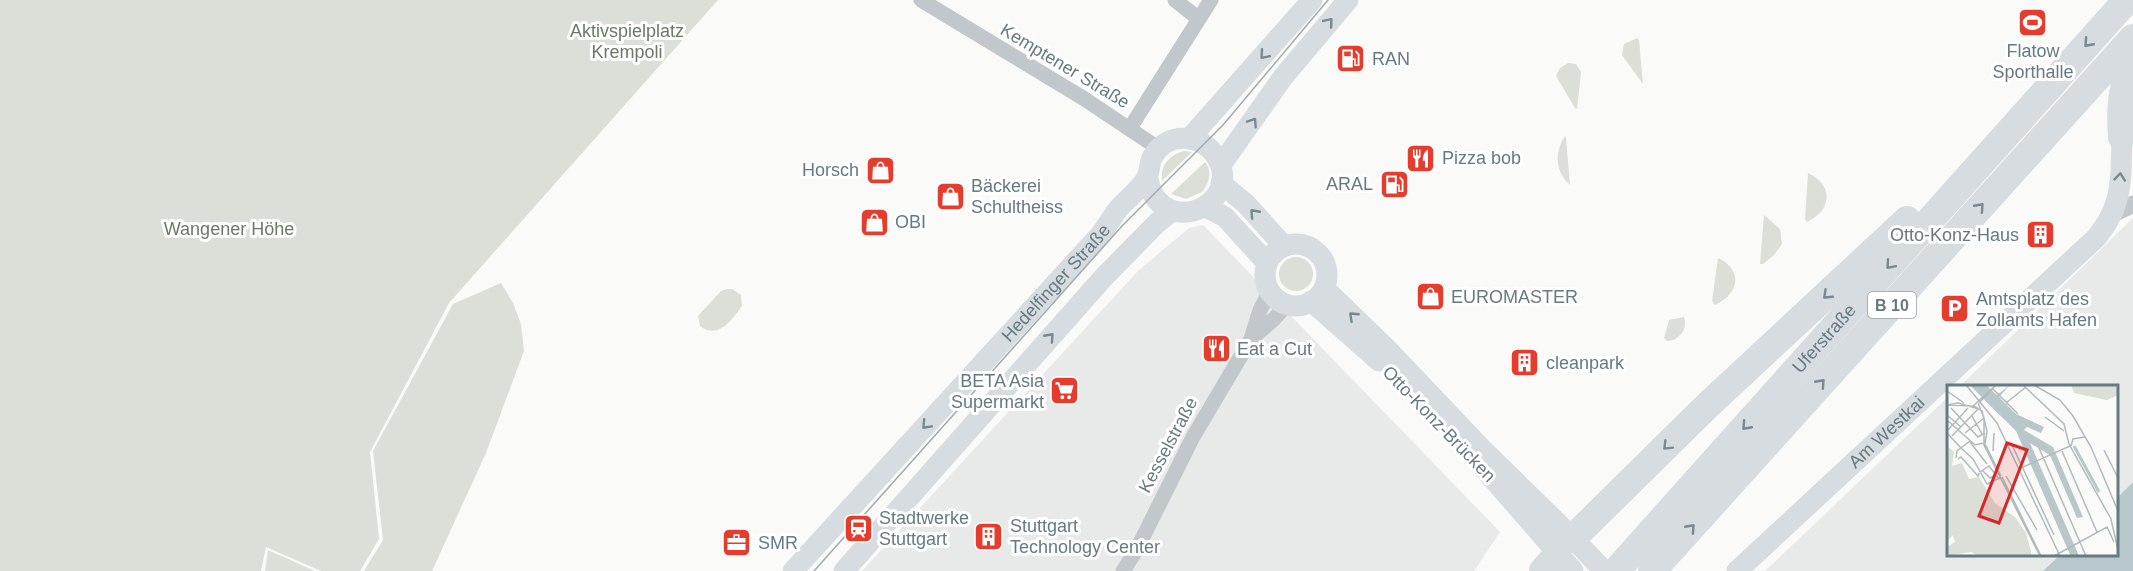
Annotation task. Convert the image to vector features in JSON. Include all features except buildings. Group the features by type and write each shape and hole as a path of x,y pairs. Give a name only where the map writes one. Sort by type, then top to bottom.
{"highway":[{"name":"Uferstraße","path":"1580,562 1818,347 1956,189 2127,0"},
{"name":"Uferstraße","path":"1652,571 2133,38"},
{"path":"2127,140 2120,112 2124,80 2133,62"},
{"name":"B 10","path":"1580,562 1708,405 1931,197 1956,189"}],"street":[{"name":"Kemptener Straße","path":"921,0 1130,128 1158,148"},
{"path":"1175,0 1199,19"},
{"path":"1130,128 1210,0"},
{"path":"1190,138 1312,0"},
{"path":"1147,177 1153,195 1173,211 1186,213 1206,207 1213,200 1221,174 1283,77 1348,0"},
{"path":"1158,148 1175,139 1190,138 1206,144 1216,156 1221,174 1284,246"},
{"name":"Am Westkai","path":"1737,571 2097,237 2111,216 2127,140"},
{"name":"Hedelfinger Straße","path":"793,571 1100,235 1118,209 1147,177 1149,165 1158,148"},
{"name":"Am Westkai","path":"2111,216 2133,203"},
{"path":"1206,207 1225,217 1267,263"},
{"name":"Hedelfinger Straße","path":"844,571 1103,278 1173,211"},
{"path":"1301,244 1316,251 1327,271 1318,294 1295,305 1280,301 1270,291 1266,282 1267,263 1271,256 1284,246 1301,244"},
{"name":"Kesselstraße","path":"1123,571 1137,549 1193,437 1251,339 1260,310 1270,291"},
{"name":"Otto-Konz-Brücken","path":"1318,294 1387,350 1481,448 1525,503 1580,562"},
{"name":"Kesselstraße","path":"1251,339 1287,304"}],"shaded area":[{"path":"2133,218 2133,482 2118,497 2118,385 1961,385"},
{"path":"1203,225 1500,532 1474,571 862,571 1138,271 1189,228"},
{"path":"1947,398 1947,556 2059,556 2043,571 1765,571"},
{"path":"2133,482 2133,571 2043,571 2059,556 2118,556 2118,497"}],"green space":[{"name":"Wangener Höhe","path":"0,0 718,0 449,303 370,452 379,539 360,571 321,571 266,547 261,571 0,571"},
{"path":"1637,38 1643,84 1622,55 1624,44"},
{"path":"1568,63 1576,64 1581,72 1577,109 1556,76 1560,68"},
{"path":"1565,136 1570,185 1561,174 1558,162 1559,149"},
{"path":"1184,151 1192,152 1162,181 1164,166 1174,155"},
{"path":"1205,162 1209,170 1209,177 1202,192 1186,199 1171,194"},
{"path":"1808,173 1822,184 1827,198 1821,211 1807,222 1805,219"},
{"path":"1764,215 1780,229 1782,244 1774,255 1760,264"},
{"path":"1296,257 1308,262 1313,274 1308,286 1296,291 1284,286 1279,274 1284,262"},
{"path":"1718,258 1732,269 1735,282 1729,295 1715,305 1712,301"},
{"path":"501,283 513,303 521,324 524,351 486,453 432,571 364,571 383,540 373,451 453,304"},
{"path":"732,289 741,295 742,306 719,330 707,330 700,326 698,316 721,291"},
{"path":"1684,317 1685,328 1682,333 1674,340 1667,341 1664,338 1669,320"},
{"path":"268,550 315,571 265,571"}],"tram line":[{"path":"814,571 1122,226 1223,125 1328,0"}],"place":[{"name":"Flatow Sporthalle","path":"2033,22"},
{"name":"RAN","path":"1351,59"},
{"name":"Pizza bob","path":"1421,158"},
{"name":"Horsch","path":"880,170"},
{"name":"ARAL","path":"1394,184"},
{"name":"Bäckerei Schultheiss","path":"950,196"},
{"name":"OBI","path":"874,222"},
{"name":"Otto-Konz-Haus","path":"2040,235"},
{"name":"EUROMASTER","path":"1430,297"},
{"name":"Amtsplatz des Zollamts Hafen","path":"1955,309"},
{"name":"Eat a Cut","path":"1216,349"},
{"name":"cleanpark","path":"1525,363"},
{"name":"BETA Asia Supermarkt","path":"1065,391"},
{"name":"Stadtwerke Stuttgart","path":"858,528"},
{"name":"Stuttgart Technology Center","path":"989,536"},
{"name":"SMR","path":"737,543"}],"park label":[{"name":"Aktivspielplatz Krempoli","path":"627,42"}]}
